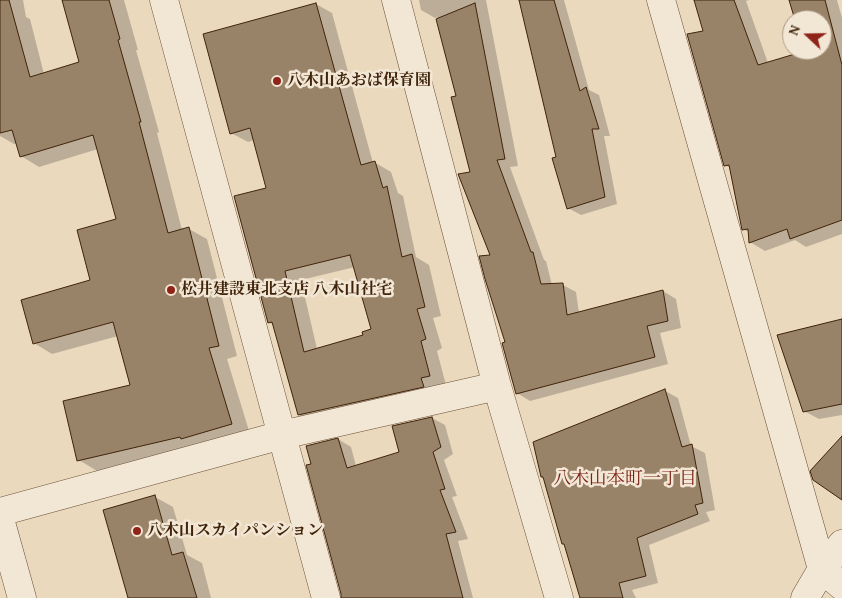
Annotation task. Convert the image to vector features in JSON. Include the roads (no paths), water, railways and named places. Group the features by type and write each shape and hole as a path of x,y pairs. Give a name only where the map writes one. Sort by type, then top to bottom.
{"street":[{"path":"164,0 326,598"},
{"path":"396,0 497,386 559,598"},
{"path":"661,0 832,577"},
{"path":"0,512 282,435 497,386"},
{"path":"0,519 22,598"},
{"path":"805,598 832,577 842,544"}],"place":[{"name":"八木山あおば保育園","path":"277,81"},
{"name":"松井建設東北支店 八木山社宅","path":"171,290"},
{"name":"八木山スカイパンション","path":"137,531"}],"district":[{"name":"八木山本町一丁目","path":"625,479"}]}
